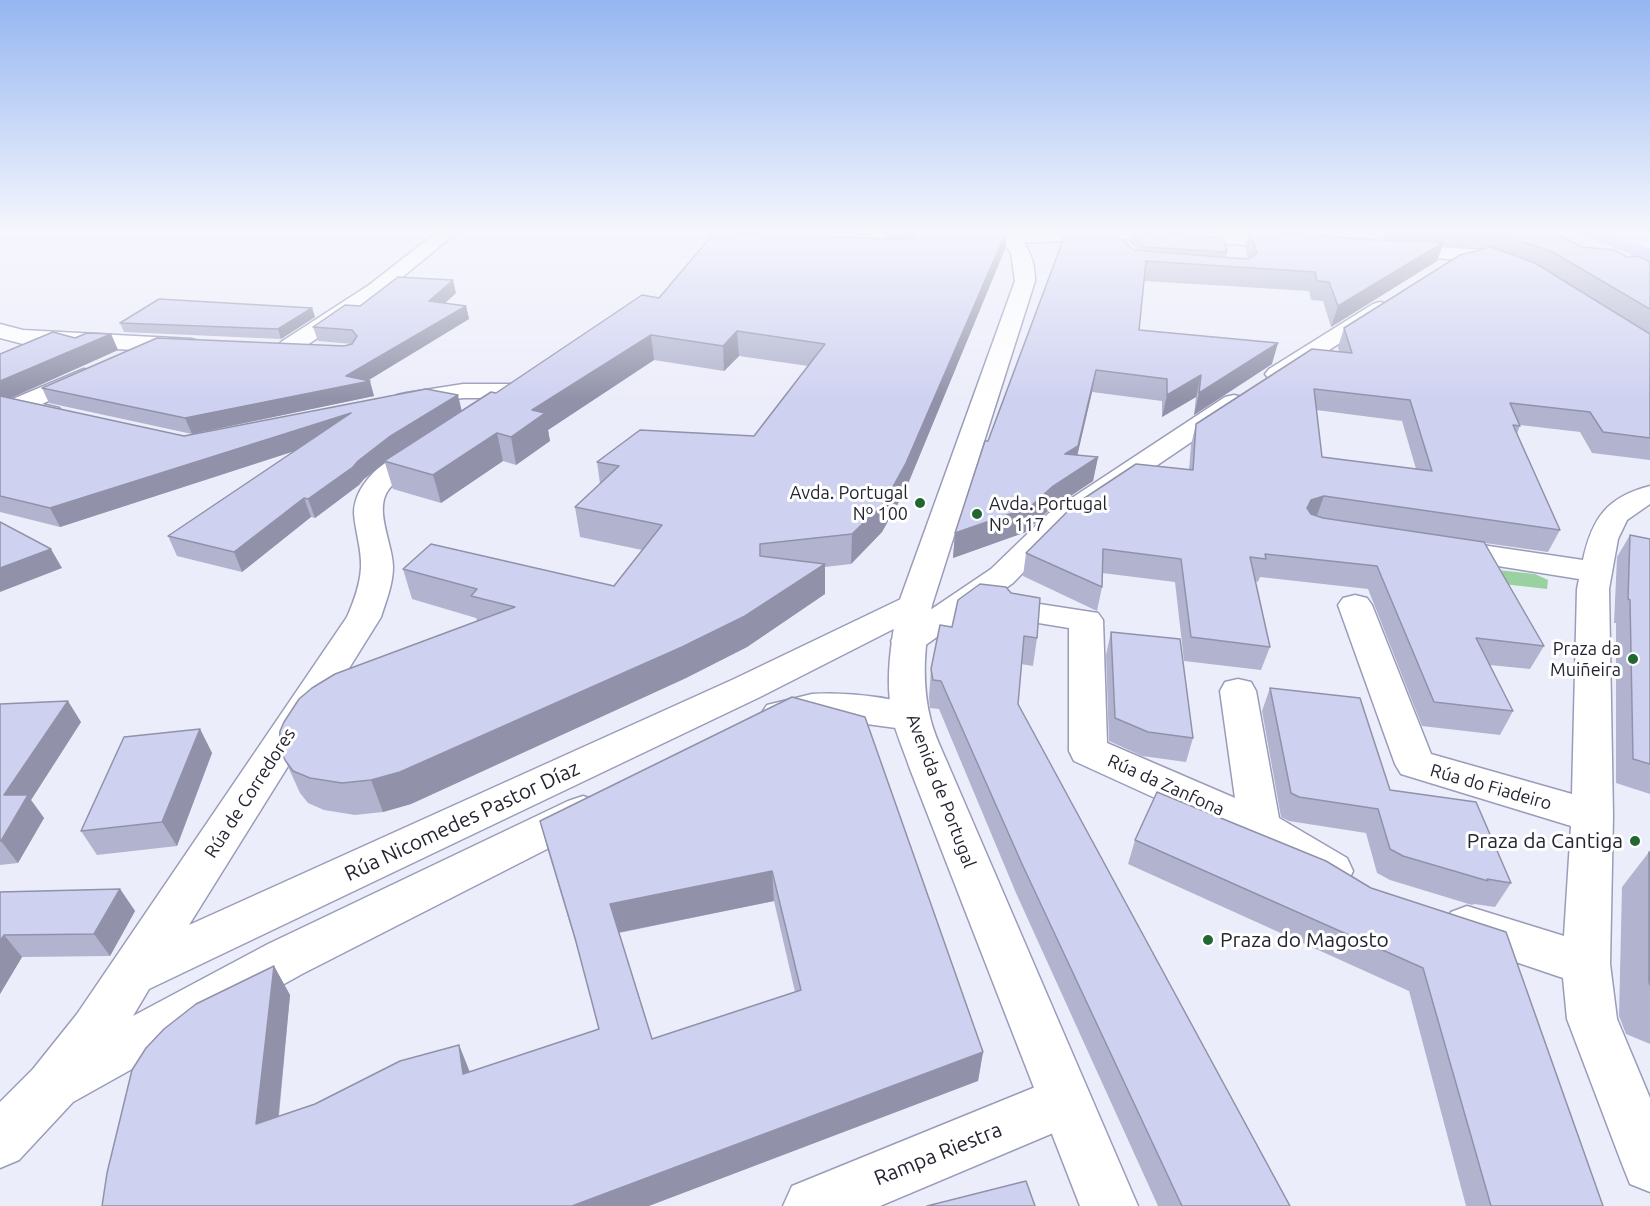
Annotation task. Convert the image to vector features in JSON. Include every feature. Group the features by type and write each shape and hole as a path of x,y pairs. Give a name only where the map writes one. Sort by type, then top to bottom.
{"street":[{"path":"289,347 377,288"},
{"name":"Avenida de Portugal","path":"1023,288 911,623 906,668 911,717 1109,1206"},
{"name":"Rúa Nicomedes Pastor Díaz","path":"132,974 736,693 911,623 1002,576 1059,519 1398,297"},
{"path":"0,331 23,337 207,346"},
{"path":"75,419 17,406 157,344"},
{"path":"266,347 325,350"},
{"name":"Rúa de Corredores","path":"132,974 364,617 374,592 378,566 369,516 370,498 375,487 384,478 548,371"},
{"path":"388,404 463,391 518,391"},
{"path":"1650,495 1635,500 1614,516 1603,540 1596,572 1593,605 1592,816 1586,964 1592,1019 1650,1164"},
{"path":"1421,545 1596,572"},
{"name":"Rúa do Fiadeiro","path":"1355,605 1415,764 1592,816"},
{"name":"Rúa da Zanfona","path":"1020,610 1086,620 1088,751 1260,827 1365,892"},
{"path":"1238,691 1260,827"},
{"path":"750,729 782,713 805,706 835,705 911,717"},
{"path":"52,1087 285,959 613,797"},
{"path":"1431,915 1586,964"},
{"path":"0,1141 52,1087 95,1031 132,974"},
{"name":"Rampa Riestra","path":"812,1206 1065,1101"}],"green space":[{"path":"1442,564 1535,574 1548,580 1547,589 1450,578"}],"building":[{"path":"383,288 444,288 429,301 466,306 346,376 370,381 185,418 42,388 157,338 344,346 352,344 357,336 352,330 313,327 345,305 360,306"},
{"path":"667,288 982,288 906,463 884,503 852,534 760,544 760,556 825,564 745,616 682,647 400,772 371,780 342,783 310,778 293,771 279,747 280,731 299,699 312,688 335,674 515,607 471,596 477,589 403,569 431,544 614,586 662,525 575,507 619,466 597,462 640,430 754,436 825,344 737,331 723,346 651,335 532,410 545,413 511,437 497,433 433,475 384,461 491,392 496,393 642,295 659,298"},
{"path":"1045,288 1143,288 1139,330 1278,343 1199,393 1201,375 1167,395 1167,379 1096,370 1078,446 1065,454 1098,457 1052,487 1030,507 955,533 985,441 988,441"},
{"path":"1331,288 1367,288 1338,306"},
{"path":"1407,288 1576,288 1650,334 1650,438 1603,432 1590,412 1510,403 1520,426 1513,425 1560,530 1324,496 1311,500 1307,508 1311,514 1323,518 1484,542 1544,646 1476,638 1513,711 1434,702 1377,566 1265,554 1266,559 1250,557 1270,647 1191,637 1181,559 1103,549 1102,587 1026,553 1074,505 1136,464 1193,470 1196,424 1312,349 1352,353 1344,328","holes":["1314,389 1410,400 1432,471 1322,457"]},
{"path":"1615,288 1650,288 1650,309"},
{"path":"159,299 312,308 278,329 120,323"},
{"path":"53,332 75,338 87,333 111,334 0,381 0,354"},
{"path":"426,389 458,395 389,437 353,467 308,499 304,498 234,552 168,536 351,413 50,508 0,496 0,396 184,436"},
{"path":"0,522 51,549 0,568"},
{"path":"1630,535 1650,539 1650,764 1633,759 1630,600 1628,599"},
{"path":"980,584 1006,587 1011,593 1040,598 1037,638 1024,636 1018,704 1290,1206 1182,1206 1022,864 941,681 933,680 931,669 940,625 952,627 958,600"},
{"path":"1111,632 1180,639 1193,738 1148,732 1115,718"},
{"path":"1270,688 1360,698 1390,790 1476,802 1511,883 1487,879 1488,881 1403,856 1390,849 1378,809 1299,797 1291,793"},
{"path":"792,697 865,717 983,1052 572,1206 102,1206 107,1173 132,1070 146,1048 164,1029 196,1004 274,966 256,1124 315,1104 400,1061 459,1045 463,1074 599,1029 540,821","holes":["772,871 801,990 652,1039 610,904"]},
{"path":"68,701 4,795 28,795 0,841 0,704"},
{"path":"200,729 162,822 81,831 124,737"},
{"path":"1157,792 1326,861 1371,888 1506,932 1603,1206 1491,1206 1423,968 1135,840"},
{"path":"1650,852 1650,985 1649,982"},
{"path":"120,889 94,934 4,935 0,941 0,892"},
{"path":"1026,1181 1035,1206 927,1206"}],"place":[{"name":"Avda. Portugal Nº 100","path":"920,503"},
{"name":"Avda. Portugal Nº 117","path":"977,514"},
{"name":"Praza da Muiñeira","path":"1633,659"},
{"name":"Praza da Cantiga","path":"1635,841"},
{"name":"Praza do Magosto","path":"1208,940"}]}
